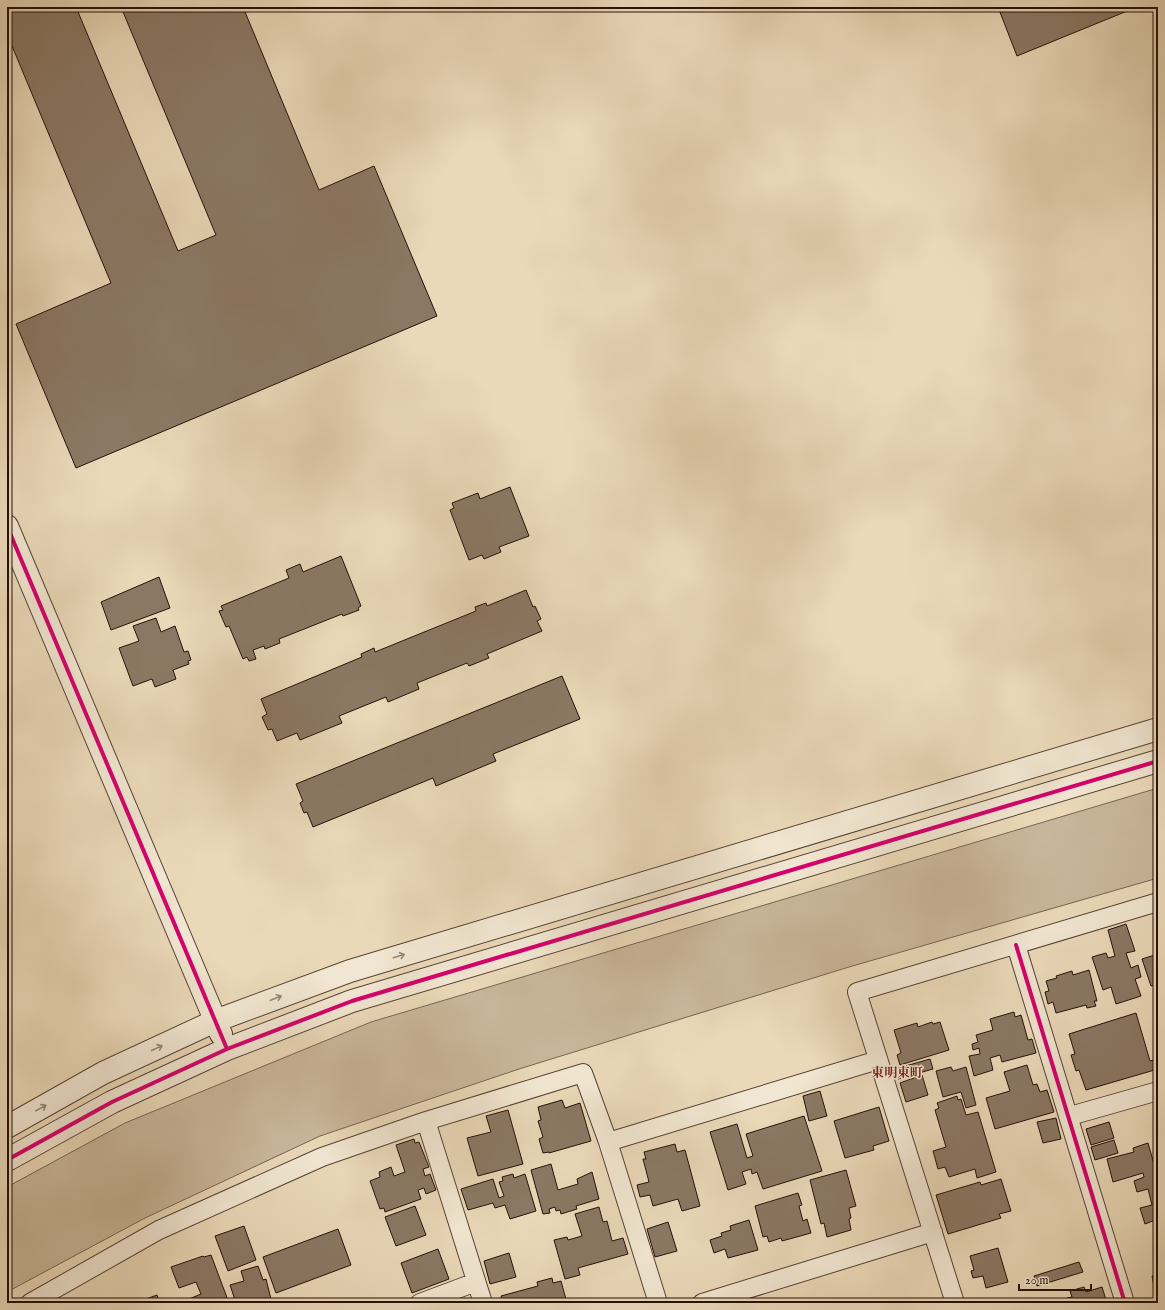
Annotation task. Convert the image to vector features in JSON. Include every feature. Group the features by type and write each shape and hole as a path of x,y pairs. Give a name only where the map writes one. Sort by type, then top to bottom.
{"street":[{"path":"7,526 227,1050"},
{"path":"7,1127 103,1073 215,1021 350,971 1158,729"},
{"path":"7,1160 112,1102 227,1050 352,1001 1158,761"},
{"path":"955,1303 857,992 1158,902"},
{"path":"1016,945 1070,1116 1125,1303"},
{"path":"608,1142 878,1060"},
{"path":"30,1303 58,1296 159,1230 322,1157 426,1121 583,1073 608,1142 658,1303"},
{"path":"1070,1116 1158,1091"},
{"path":"426,1121 483,1303"},
{"path":"702,1303 933,1232"},
{"path":"420,1303 476,1282"}],"shaded area":[{"path":"1158,788 1158,878 849,967 519,1069 320,1136 145,1218 7,1292 7,1187 125,1123 371,1022"}],"building":[{"path":"7,7 76,7 178,251 216,235 121,7 243,7 319,190 374,166 437,316 76,468 16,324 111,283 7,34"},
{"path":"998,7 1137,7 1017,56"},
{"path":"510,487 529,536 499,547 501,552 484,559 482,555 469,560 450,510 454,508 452,503 478,493 480,499"},
{"path":"341,556 361,606 358,608 359,610 343,616 342,614 279,639 280,643 265,649 264,646 253,650 256,659 249,661 247,657 243,659 229,626 226,627 219,611 223,610 221,606 289,578 286,570 300,564 303,572"},
{"path":"159,577 170,608 111,630 101,602"},
{"path":"526,590 533,607 535,606 541,619 537,621 542,631 487,654 489,658 469,666 467,663 417,683 419,689 388,702 386,697 339,716 342,723 300,740 297,733 277,741 272,729 268,730 262,717 267,714 261,699 362,657 361,654 374,648 375,652 476,611 475,607 486,603 487,606"},
{"path":"156,618 161,632 175,626 184,652 188,651 191,660 188,661 189,664 173,670 176,679 155,687 152,679 133,686 119,648 139,641 133,626"},
{"path":"562,676 580,719 493,754 496,761 436,786 433,778 313,827 307,812 304,813 300,803 303,801 296,784"},
{"path":"1126,924 1135,951 1126,953 1131,968 1138,965 1141,977 1135,979 1141,996 1116,1004 1111,987 1103,990 1092,957 1106,953 1108,958 1115,956 1108,930"},
{"path":"1158,954 1158,984 1151,986 1142,959"},
{"path":"1089,970 1097,1001 1094,1001 1096,1006 1087,1008 1086,1005 1056,1013 1053,1002 1048,1004 1045,992 1049,991 1046,981 1072,971 1073,975"},
{"path":"1014,1012 1015,1017 1021,1015 1028,1040 1032,1039 1036,1053 1002,1062 1000,1055 990,1058 993,1070 974,1076 969,1056 980,1054 979,1048 973,1050 972,1044 978,1042 976,1035 993,1030 990,1019"},
{"path":"1136,1013 1150,1061 1158,1059 1158,1069 1086,1090 1079,1070 1076,1071 1071,1055 1075,1054 1069,1034"},
{"path":"932,1022 933,1024 940,1022 949,1050 900,1065 897,1055 901,1053 894,1030 917,1023 918,1027"},
{"path":"930,1059 933,1069 898,1079 895,1069"},
{"path":"1027,1065 1033,1085 1037,1084 1040,1092 1047,1090 1054,1112 995,1129 986,1098 1010,1091 1004,1072"},
{"path":"951,1067 953,1071 966,1067 976,1105 966,1108 961,1092 943,1097 936,1071"},
{"path":"922,1075 928,1095 906,1102 900,1083"},
{"path":"820,1091 827,1116 809,1121 803,1096"},
{"path":"957,1096 958,1100 961,1099 966,1115 978,1112 996,1172 977,1178 975,1169 949,1177 945,1167 938,1169 933,1151 946,1147 935,1110 939,1108 937,1103"},
{"path":"562,1100 565,1108 580,1103 591,1141 549,1153 543,1153 539,1139 543,1137 538,1121 541,1120 538,1107"},
{"path":"879,1107 889,1141 873,1146 874,1150 845,1158 834,1121"},
{"path":"508,1110 523,1164 478,1176 467,1138 491,1132 486,1116"},
{"path":"804,1116 822,1171 763,1189 757,1172 752,1174 751,1169 742,1172 746,1184 728,1190 710,1132 737,1124 747,1158 753,1156 746,1134"},
{"path":"1056,1118 1061,1139 1043,1143 1037,1122"},
{"path":"1109,1122 1114,1138 1091,1145 1086,1129"},
{"path":"414,1139 415,1143 419,1142 429,1167 423,1169 425,1176 430,1174 436,1190 426,1194 424,1188 418,1190 421,1199 385,1212 384,1208 380,1209 370,1181 380,1177 379,1172 391,1167 394,1176 405,1172 396,1145"},
{"path":"1114,1140 1118,1153 1095,1160 1091,1147"},
{"path":"1148,1143 1154,1164 1158,1163 1158,1219 1145,1224 1140,1208 1152,1205 1148,1189 1137,1192 1134,1181 1144,1177 1143,1173 1113,1182 1107,1159 1134,1152 1133,1148"},
{"path":"675,1144 677,1152 685,1150 700,1206 682,1211 678,1199 653,1206 650,1195 640,1197 637,1185 649,1182 643,1159 646,1159 644,1152"},
{"path":"551,1164 558,1190 578,1184 577,1179 592,1172 599,1199 576,1206 577,1209 561,1214 560,1210 556,1211 555,1207 549,1209 550,1213 543,1214 531,1170"},
{"path":"846,1170 856,1206 849,1208 851,1230 827,1237 824,1223 821,1224 810,1180"},
{"path":"513,1174 514,1178 525,1174 536,1211 510,1219 505,1205 495,1208 493,1203 468,1210 461,1189 493,1179 499,1198 504,1196 499,1182 503,1181 502,1177"},
{"path":"1001,1179 1011,1211 999,1214 1001,1218 948,1234 936,1195 980,1182 981,1185"},
{"path":"798,1193 802,1205 799,1206 803,1221 807,1219 811,1233 782,1241 781,1238 769,1242 767,1236 763,1237 755,1206"},
{"path":"415,1206 426,1235 396,1246 385,1217"},
{"path":"599,1207 603,1222 607,1221 612,1241 623,1238 628,1254 578,1268 580,1275 565,1279 554,1240 567,1237 568,1240 582,1236 575,1214"},
{"path":"749,1220 758,1250 728,1258 725,1249 714,1253 710,1240 722,1236 721,1233 731,1230 730,1226"},
{"path":"668,1222 677,1251 655,1257 647,1229"},
{"path":"244,1226 256,1260 228,1271 215,1236"},
{"path":"338,1229 351,1265 276,1293 263,1257"},
{"path":"998,1248 1008,1282 986,1288 983,1276 973,1278 971,1271 974,1270 970,1256"},
{"path":"438,1249 449,1279 412,1293 401,1263"},
{"path":"509,1253 516,1277 490,1284 484,1261"},
{"path":"211,1255 229,1303 190,1303 189,1299 201,1294 196,1282 179,1288 171,1267 203,1256"},
{"path":"1079,1262 1083,1272 1037,1286 1034,1276"},
{"path":"258,1266 263,1280 266,1279 272,1303 236,1303 230,1285 244,1281 241,1271"},
{"path":"1158,1274 1158,1303 1157,1303 1152,1276"},
{"path":"552,1278 553,1283 561,1281 567,1303 503,1303 501,1296 538,1286 537,1282"},
{"path":"1084,1287 1086,1292 1102,1287 1107,1303 1068,1303 1067,1298 1072,1297 1070,1291"},
{"path":"157,1295 160,1303 135,1303"}],"cycle path":[{"path":"7,526 227,1049"},
{"path":"7,1160 112,1102 227,1049 352,1001 1158,761"},
{"path":"1016,945 1125,1303"}],"district":[{"name":"東明東町","path":"897,1072"}]}
